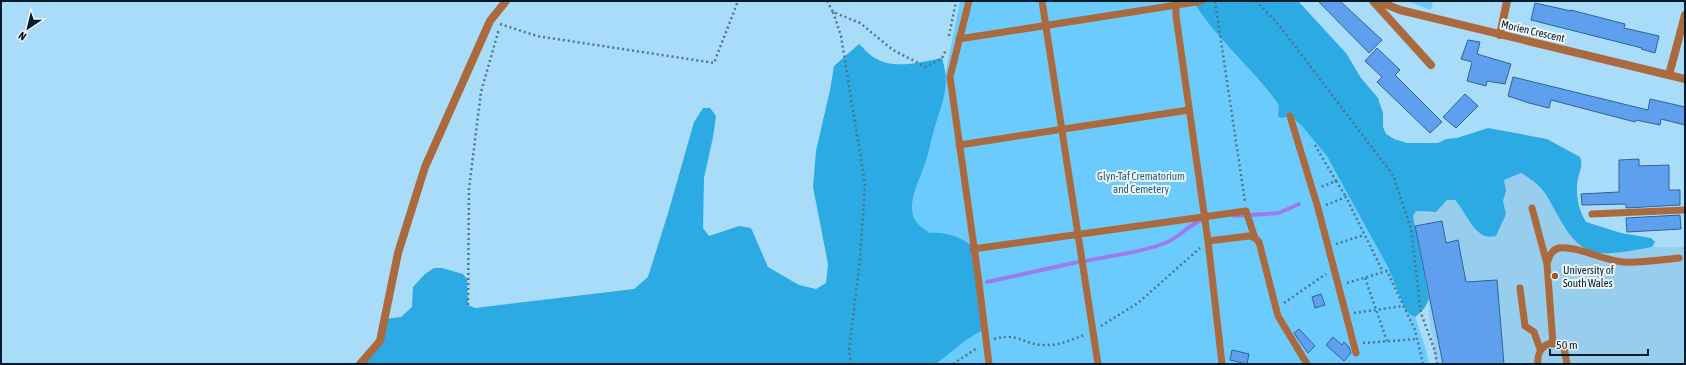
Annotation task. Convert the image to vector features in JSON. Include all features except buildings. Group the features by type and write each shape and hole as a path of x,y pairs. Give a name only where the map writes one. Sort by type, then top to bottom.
{"street":[{"path":"360,364 380,341 398,253 426,167 490,21 506,1"},
{"path":"1373,1 1431,65"},
{"name":"Morien Crescent","path":"1378,1 1400,10 1685,79"},
{"path":"1500,35 1507,1"},
{"path":"1670,75 1685,15"}],"lane":[{"path":"969,1 950,77 989,364"},
{"path":"1042,1 1098,364"},
{"path":"959,39 1176,3 1202,1"},
{"path":"1176,3 1176,16 1208,241 1222,364"},
{"path":"959,145 1189,110"},
{"path":"1290,116 1318,208 1356,353"},
{"path":"1532,208 1547,264 1553,344"},
{"path":"974,249 1078,236 1246,210 1255,238 1259,242 1275,308 1284,329 1307,364"},
{"path":"1592,214 1685,210"},
{"path":"1208,241 1244,236 1255,238"},
{"path":"1547,264 1549,255 1553,251 1560,248 1623,262 1679,258"},
{"path":"1520,288 1525,326 1534,332 1540,349"},
{"path":"1538,364 1537,355 1540,349 1553,344 1561,345 1564,348 1567,364"}],"path":[{"path":"490,21 537,36 714,63 738,1"},
{"path":"827,1 834,12 841,36 865,184 860,259 849,351 851,364"},
{"path":"834,12 860,23 893,50 926,66 942,58 946,50 956,1"},
{"path":"1215,1 1246,210"},
{"path":"1256,1 1278,24 1393,175 1411,229 1421,313 1435,351 1437,364"},
{"path":"468,305 467,236 470,180 481,92 500,24 500,9"},
{"path":"1315,145 1346,197 1383,272"},
{"path":"1312,190 1336,181"},
{"path":"1318,208 1346,197"},
{"path":"1328,246 1364,235"},
{"path":"953,364 986,342 1000,338 1013,336 1043,346 1068,341 1093,331 1138,303 1208,241"},
{"path":"1275,308 1328,273 1335,271"},
{"path":"1338,285 1387,271 1418,339 1423,364"},
{"path":"1364,278 1387,341"},
{"path":"1346,314 1403,306"},
{"path":"1354,344 1418,339"}],"shaded area":[{"path":"1193,1 1298,1 1346,53 1361,78 1378,98 1383,113 1383,127 1386,134 1394,139 1407,143 1438,143 1446,139 1457,138 1488,128 1547,139 1580,157 1581,165 1577,183 1577,195 1581,212 1586,222 1621,233 1651,238 1655,242 1652,247 1626,252 1600,253 1590,251 1573,239 1566,230 1542,189 1534,181 1521,173 1504,180 1506,191 1503,201 1506,214 1496,236 1489,237 1482,235 1477,231 1455,200 1447,200 1436,212 1416,211 1413,216 1429,299 1424,309 1415,317 1405,309 1388,267 1327,156 1303,127 1291,116 1281,118 1278,116 1279,105 1213,28"},
{"path":"859,44 875,58 890,64 908,64 942,58 946,76 944,98 927,158 917,184 912,210 916,221 930,233 951,235 971,245 984,329 966,340 936,364 360,364 380,341 385,319 401,317 412,307 413,287 425,274 434,268 442,268 463,274 467,279 468,305 475,308 634,289 648,277 694,122 703,108 710,108 716,116 704,178 703,228 709,236 739,226 751,228 768,267 799,285 816,289 826,283 828,264 813,187 816,151 834,66"},
{"name":"University of South Wales","path":"1521,173 1530,178 1543,192 1575,241 1584,248 1599,253 1652,247 1685,247 1685,364 1436,364 1429,317 1429,299 1413,216 1417,210 1426,213 1436,212 1447,200 1455,200 1479,234 1506,214 1503,201 1506,191 1504,180"}],"green space":[{"name":"Glyn-Taf Crematorium and Cemetery","path":"960,1 1240,1 1384,180 1415,317 1426,349 1429,364 853,364 946,71"},
{"path":"1407,1 1433,1 1431,10"}],"waterway":[{"path":"1251,215 1279,213 1299,204"},
{"path":"1234,216 1245,215"},
{"path":"1086,261 1136,252 1156,246 1170,241 1192,225 1202,220"},
{"path":"987,282 1078,262"}],"place":[{"name":"University of South Wales","path":"1555,276"}]}
